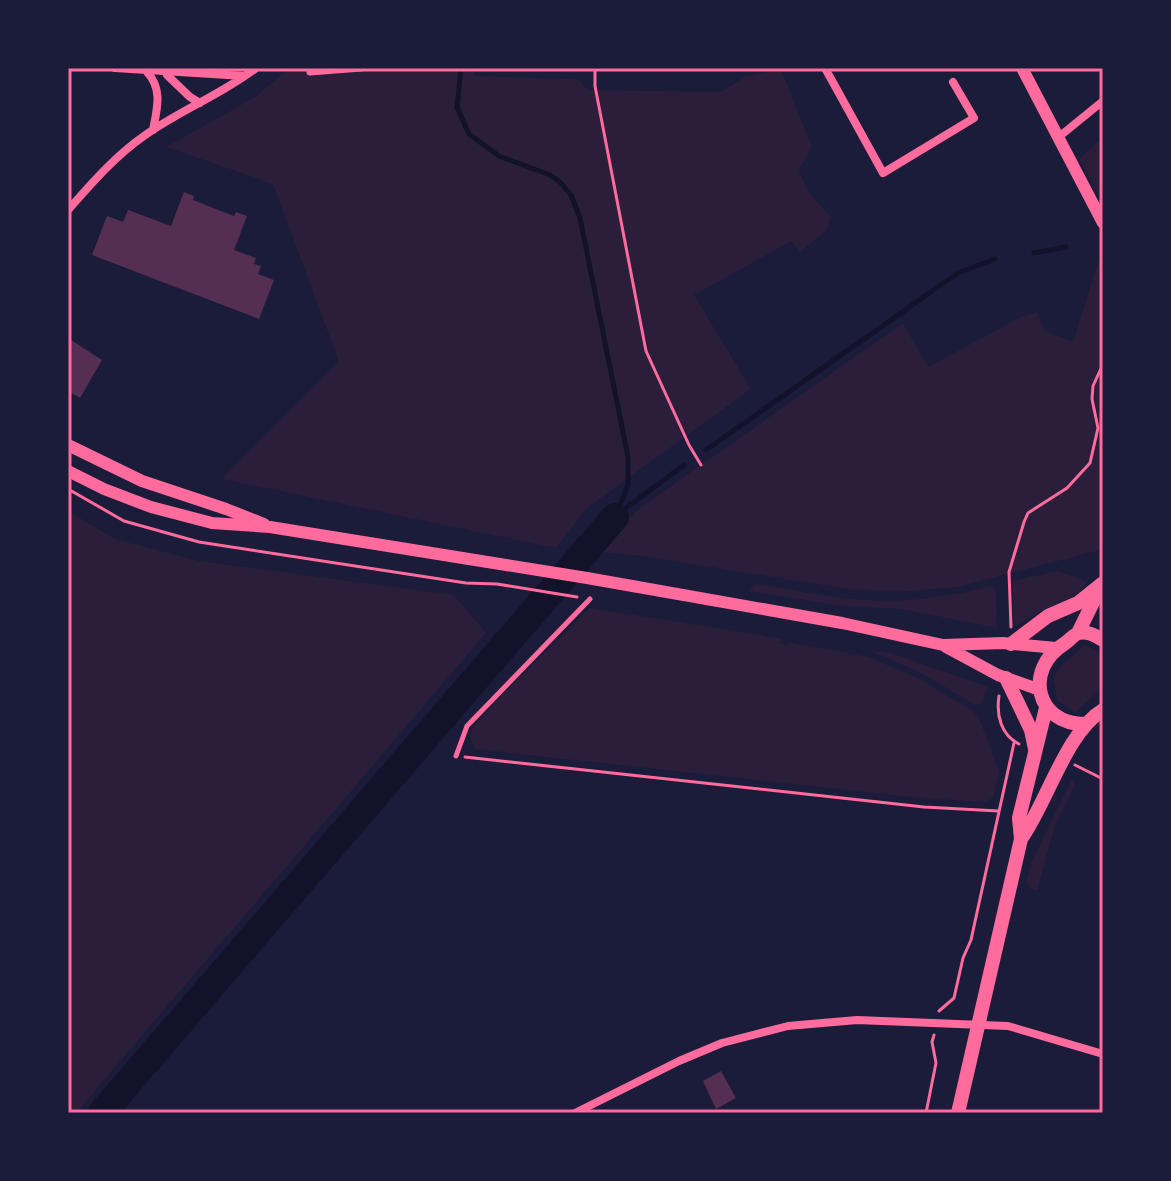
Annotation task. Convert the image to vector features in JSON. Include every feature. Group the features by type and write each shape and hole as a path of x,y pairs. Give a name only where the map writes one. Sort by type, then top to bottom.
{"main road":[{"path":"1085,724 1070,724 1058,719 1046,708 1040,690 1041,674 1056,648 1078,633 1103,583"},
{"path":"1011,644 1048,616 1078,603 1103,583"},
{"path":"1078,633 1093,634 1103,640"},
{"path":"1006,678 1031,730 1036,750"},
{"path":"958,1113 1021,839 1019,818 1046,708"},
{"path":"1021,839 1034,821 1085,724 1103,710"}],"street":[{"path":"115,68 245,76"},
{"path":"68,210 114,160 153,130 256,68"},
{"path":"310,72 361,68"},
{"path":"825,68 883,173 974,118 953,82"},
{"path":"1022,68 1103,223"},
{"path":"147,71 158,92 153,130"},
{"path":"163,72 200,103"},
{"path":"1060,136 1103,101"},
{"path":"68,445 142,481 270,527"},
{"path":"68,471 151,507 212,523 270,527 587,578 842,623 943,645 1011,644 1056,648"},
{"path":"943,645 1006,678 1040,690"},
{"path":"575,1113 722,1043 788,1026 857,1020 1008,1026 1103,1054"}],"lane":[{"path":"456,756 467,726 590,599"}],"path":[{"path":"595,68 595,86 646,351 701,465"},
{"path":"1028,513 1067,488 1090,463 1098,428 1092,399 1093,386 1103,364"},
{"path":"68,489 124,521 199,542 466,583 569,595"},
{"path":"926,1113 936,1063 932,1042 939,1010 954,998 963,958 971,940 1014,742"},
{"path":"456,756 924,807 998,811"}],"shaded area":[{"path":"290,68 474,68 474,76 578,79 588,90 721,92 745,77 781,69 812,147 799,170 807,190 831,217 827,230 800,252 792,241 694,295 751,389 587,508 556,548 222,479 339,362 273,184 166,147 255,97"},
{"path":"1103,137 1103,203 1079,159"},
{"path":"1103,257 1103,545 1100,550 957,587 908,591 854,590 643,556 598,552 637,510 903,323 928,367 1021,317 1037,312 1045,331 1073,342 1099,259"},
{"path":"68,511 115,539 199,561 454,595 486,633 76,1113 68,1113"},
{"path":"1059,571 1087,582 1073,596 1014,627 1012,581"},
{"path":"754,584 839,598 887,601 939,597 991,586 996,590 997,628 902,609 844,606 749,591"},
{"path":"590,608 760,635 781,639 780,643 787,645 788,642 869,657 920,679 973,711 979,718 999,771 993,798 985,802 920,798 475,749 470,736 472,728"},
{"path":"1084,645 1103,657 1103,688 1075,712 1058,701 1053,680 1059,669"},
{"path":"871,651 891,653 988,687 982,703 975,705 923,674"},
{"path":"1072,779 1075,785 1055,826 1037,891 1030,888 1026,881 1032,861"}],"building":[{"path":"184,192 194,196 193,200 234,216 236,212 247,216 234,250 256,258 254,264 261,266 258,274 274,280 259,319 92,255 107,216 123,222 128,210 171,226"},
{"path":"68,338 102,360 80,398 68,391"},
{"path":"721,1071 736,1098 716,1109 703,1081"}],"waterway":[{"path":"461,68 457,107 469,134 499,156 550,175 560,182 571,195 580,218 628,457 628,485 615,517"},
{"path":"1034,253 1066,247"},
{"path":"706,450 958,273 995,259"},
{"path":"619,513 684,465"},
{"path":"102,1113 615,517"}]}
